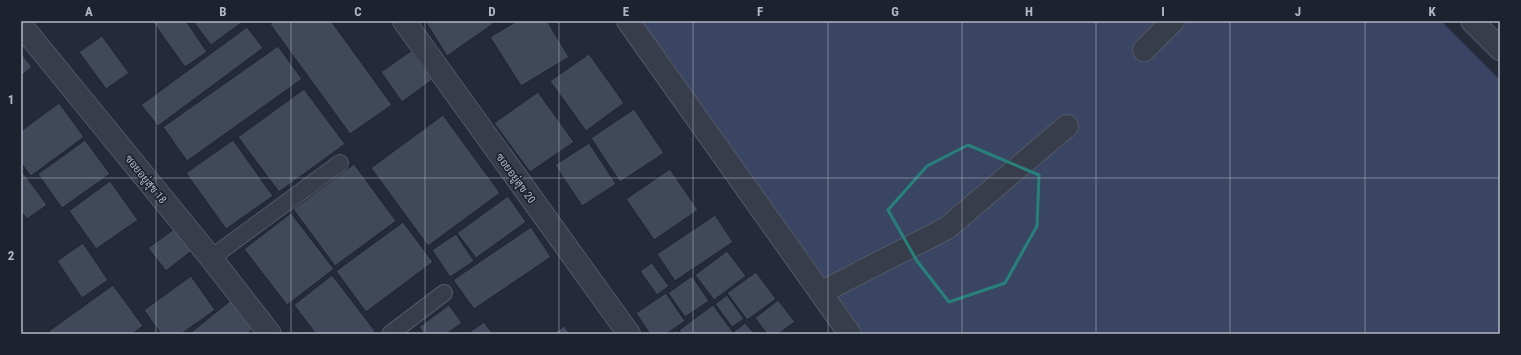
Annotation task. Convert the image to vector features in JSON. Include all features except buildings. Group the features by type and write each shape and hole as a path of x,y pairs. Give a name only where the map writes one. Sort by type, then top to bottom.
{"street":[{"name":"ซอยอยู่สุข 20","path":"404,21 628,334"},
{"path":"628,21 822,292 850,334"},
{"path":"1144,50 1173,21"},
{"path":"1472,21 1500,49"},
{"name":"ซอยอยู่สุข 18","path":"21,25 211,258 270,334"},
{"path":"822,292 947,228 1067,126"}],"lane":[{"path":"211,258 340,163"},
{"path":"390,334 444,293"}],"highlighted area":[{"path":"968,145 1039,175 1037,226 1005,283 949,302 917,261 888,210 927,166"}],"water":[{"path":"627,21 1441,21 1500,80 1500,334 851,334"}]}
